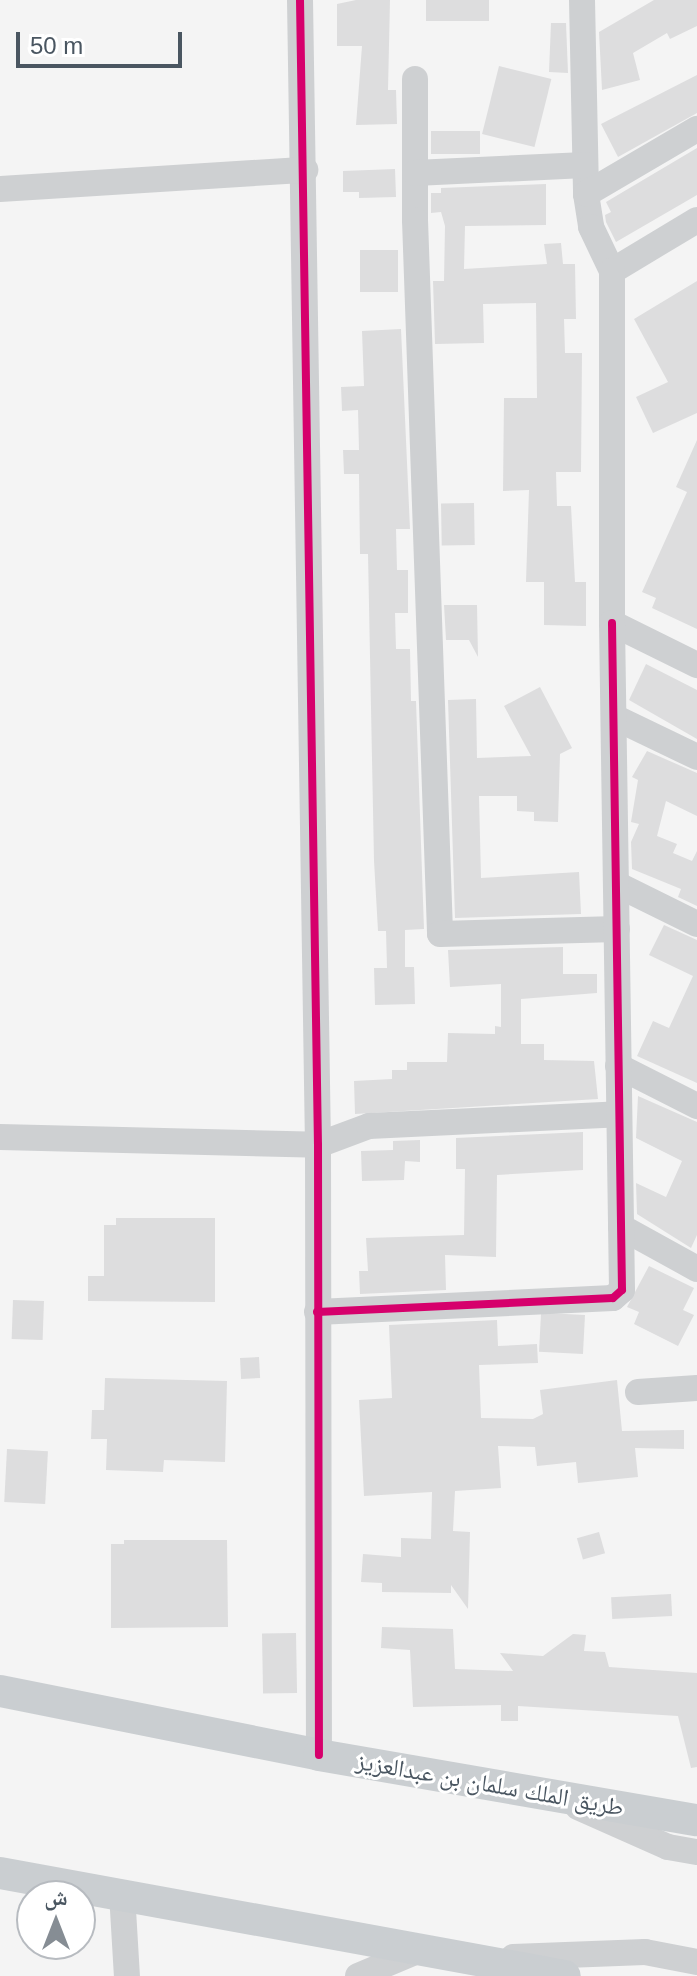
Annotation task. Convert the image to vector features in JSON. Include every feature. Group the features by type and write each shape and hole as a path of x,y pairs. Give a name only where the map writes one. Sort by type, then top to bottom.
{"main road":[{"name":"طريق الملك سلمان بن عبدالعزيز","path":"0,1691 319,1755 697,1820"},
{"path":"0,1871 565,1976"}],"street":[{"path":"300,0 318,1145 319,1755"},
{"path":"317,1312 613,1298 622,1290 612,623 612,271 591,227 586,194 587,3"},
{"path":"415,79 415,173 440,934 617,929"},
{"path":"586,194 697,129"},
{"path":"415,173 585,165"},
{"path":"0,189 305,170"},
{"path":"612,271 697,220"},
{"path":"612,623 697,665"},
{"path":"614,717 697,757"},
{"path":"616,884 697,924"},
{"path":"618,1066 697,1106"},
{"path":"0,1137 318,1145 369,1126 619,1114"},
{"path":"621,1227 697,1269"},
{"path":"638,1392 697,1388"},
{"path":"545,1793 668,1847 697,1852"},
{"path":"122,1893 127,1976"},
{"path":"358,1976 420,1950"},
{"path":"465,1959 645,1952 697,1962"}],"building":[{"path":"356,0 390,0 388,90 396,90 397,124 356,125 362,46 337,46 337,4"},
{"path":"426,0 489,0 489,21 426,21"},
{"path":"654,0 697,0 697,26 670,39 667,33 633,53 640,80 602,90 599,32"},
{"path":"551,23 566,23 568,73 549,72"},
{"path":"499,66 551,79 534,147 482,134"},
{"path":"697,75 697,113 618,157 601,124"},
{"path":"431,131 480,131 480,154 431,154"},
{"path":"697,148 697,195 616,242 606,222 605,215 611,212 606,202"},
{"path":"395,169 396,197 359,198 359,192 343,192 343,171"},
{"path":"546,184 546,225 465,226 464,269 547,264 544,244 561,243 563,264 575,264 576,319 564,319 565,353 582,353 581,472 556,472 557,506 571,506 575,582 586,582 586,626 544,625 544,582 526,582 529,490 503,491 504,398 537,398 536,303 483,304 484,343 435,344 433,281 444,281 445,226 441,212 431,213 431,193 441,193 441,188"},
{"path":"360,250 398,250 398,292 360,292"},
{"path":"697,281 697,413 653,433 636,397 668,382 634,319"},
{"path":"401,329 410,529 396,529 397,570 408,570 408,613 395,613 396,649 410,649 411,701 416,701 424,929 405,930 405,967 414,967 415,1004 375,1005 374,968 387,968 386,931 378,931 374,861 368,554 360,554 359,474 344,474 343,450 359,450 358,410 342,411 341,387 364,386 362,331"},
{"path":"697,440 697,629 652,608 656,598 642,592 687,492 676,487"},
{"path":"474,503 475,545 442,546 441,504"},
{"path":"444,605 477,605 478,657 469,640 446,640"},
{"path":"646,664 697,690 697,739 629,700"},
{"path":"540,687 572,748 560,754 558,822 534,821 534,812 517,811 517,796 479,796 481,878 579,872 581,914 455,918 448,700 476,699 477,758 531,756 504,706"},
{"path":"647,751 697,773 697,816 666,801 657,836 677,844 673,853 692,861 697,851 697,906 678,897 681,889 632,869 631,842 639,824 631,822 638,780 632,777"},
{"path":"664,925 697,940 697,1083 637,1056 653,1021 669,1028 693,976 649,955"},
{"path":"563,947 563,974 597,974 597,993 521,999 521,1044 544,1044 544,1060 594,1061 598,1099 355,1114 354,1081 392,1079 392,1070 407,1070 407,1062 447,1062 448,1033 495,1034 495,1026 501,1027 501,984 450,987 448,950"},
{"path":"638,1096 697,1122 697,1235 691,1248 637,1214 636,1183 666,1197 682,1161 636,1138"},
{"path":"583,1132 583,1170 497,1175 496,1257 445,1255 446,1290 360,1294 359,1271 368,1271 366,1238 464,1235 465,1169 456,1169 456,1138"},
{"path":"420,1140 420,1162 405,1161 404,1180 362,1181 361,1151 393,1150 393,1141"},
{"path":"116,1218 215,1218 215,1302 88,1301 88,1276 104,1276 104,1225 116,1225"},
{"path":"649,1266 694,1288 683,1310 694,1315 678,1346 634,1324 639,1312 627,1307"},
{"path":"13,1300 44,1301 43,1340 12,1339"},
{"path":"541,1313 585,1315 583,1354 539,1352"},
{"path":"497,1320 498,1346 537,1344 538,1363 479,1365 481,1418 533,1419 543,1414 540,1390 617,1380 622,1431 684,1430 684,1449 635,1448 638,1477 578,1483 576,1462 537,1466 535,1447 498,1446 501,1488 455,1491 453,1531 470,1532 468,1609 451,1585 451,1593 382,1592 382,1583 361,1582 363,1554 401,1557 401,1538 431,1539 432,1492 364,1496 359,1400 392,1398 389,1325"},
{"path":"259,1357 260,1378 241,1379 240,1358"},
{"path":"105,1378 227,1381 225,1462 164,1460 163,1472 106,1470 107,1439 91,1439 92,1410 104,1410"},
{"path":"7,1449 48,1451 45,1504 4,1502"},
{"path":"599,1532 605,1553 583,1559 577,1538"},
{"path":"124,1540 227,1540 228,1627 111,1628 111,1544 124,1544"},
{"path":"671,1594 672,1616 612,1619 611,1597"},
{"path":"382,1627 453,1629 455,1669 513,1671 500,1653 543,1656 573,1634 586,1635 584,1651 605,1652 609,1667 697,1673 697,1767 691,1768 678,1716 518,1706 518,1721 501,1721 501,1705 413,1707 410,1650 381,1648"},
{"path":"296,1633 297,1693 263,1694 262,1634"}],"cycle path":[{"path":"300,0 318,1145 319,1755"},
{"path":"317,1312 613,1298 622,1290 612,623"}]}
